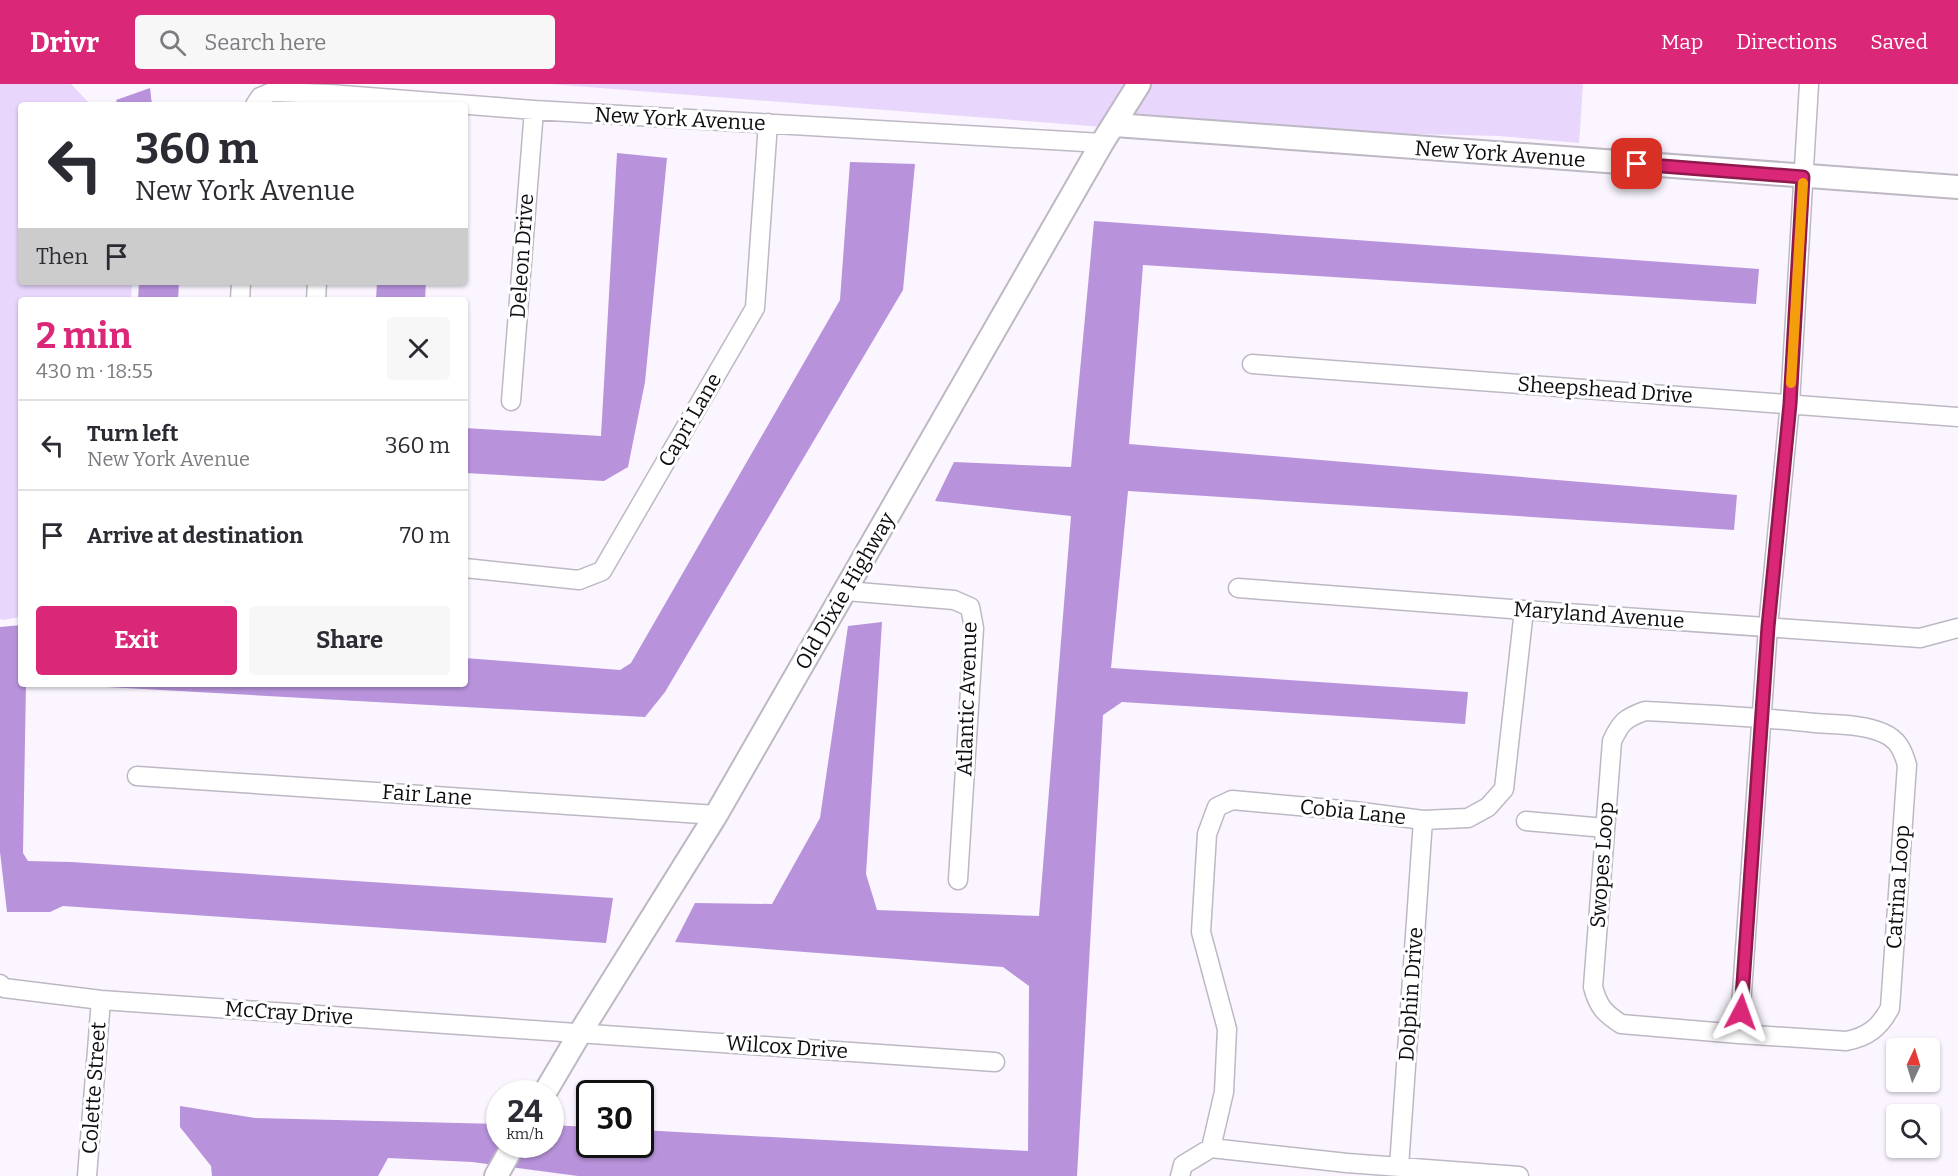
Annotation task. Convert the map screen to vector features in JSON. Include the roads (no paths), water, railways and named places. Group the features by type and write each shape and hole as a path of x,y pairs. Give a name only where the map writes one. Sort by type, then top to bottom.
{"street":[{"name":"Old Dixie Highway","path":"552,1080 716,815 1139,84"},
{"path":"1739,1034 1768,627 1790,404 1809,84"},
{"name":"New York Avenue","path":"258,101 272,92 329,99 385,102"},
{"name":"New York Avenue","path":"468,106 768,123 1109,134 1958,187"},
{"name":"Deleon Drive","path":"511,401 534,110"},
{"name":"Capri Lane","path":"468,568 579,580 602,571 755,308 768,123"},
{"name":"Sheepshead Drive","path":"1252,364 1958,417"},
{"name":"Maryland Avenue","path":"1238,588 1920,638 1958,628"},
{"name":"Atlantic Avenue","path":"846,591 954,600 970,607 974,628 958,880"},
{"name":"Cobia Lane","path":"1211,1148 1224,1092 1227,1029 1200,932 1207,834 1216,807 1232,800 1424,820 1468,818 1488,807 1503,789 1524,610"},
{"name":"Swopes Loop","path":"1739,1034 1621,1024 1607,1016 1597,1001 1593,987 1612,741 1618,728 1627,717 1645,711 1762,718"},
{"name":"Catrina Loop","path":"1739,1034 1846,1041 1860,1039 1874,1031 1883,1020 1890,1008 1892,985 1907,765 1903,752 1896,741 1884,733 1867,728 1762,718"},
{"name":"Fair Lane","path":"137,776 716,815"},
{"name":"Dolphin Drive","path":"1399,1167 1424,820"},
{"path":"1526,821 1605,828"},
{"name":"McCray Drive","path":"0,984 4,988 101,1000 580,1033"},
{"name":"Colette Street","path":"87,1176 101,1000"},
{"name":"Wilcox Drive","path":"580,1033 995,1062"},
{"path":"1180,1176 1183,1165 1211,1148 1346,1169 1399,1167 1519,1176"},
{"path":"498,1173 506,1158"}]}
